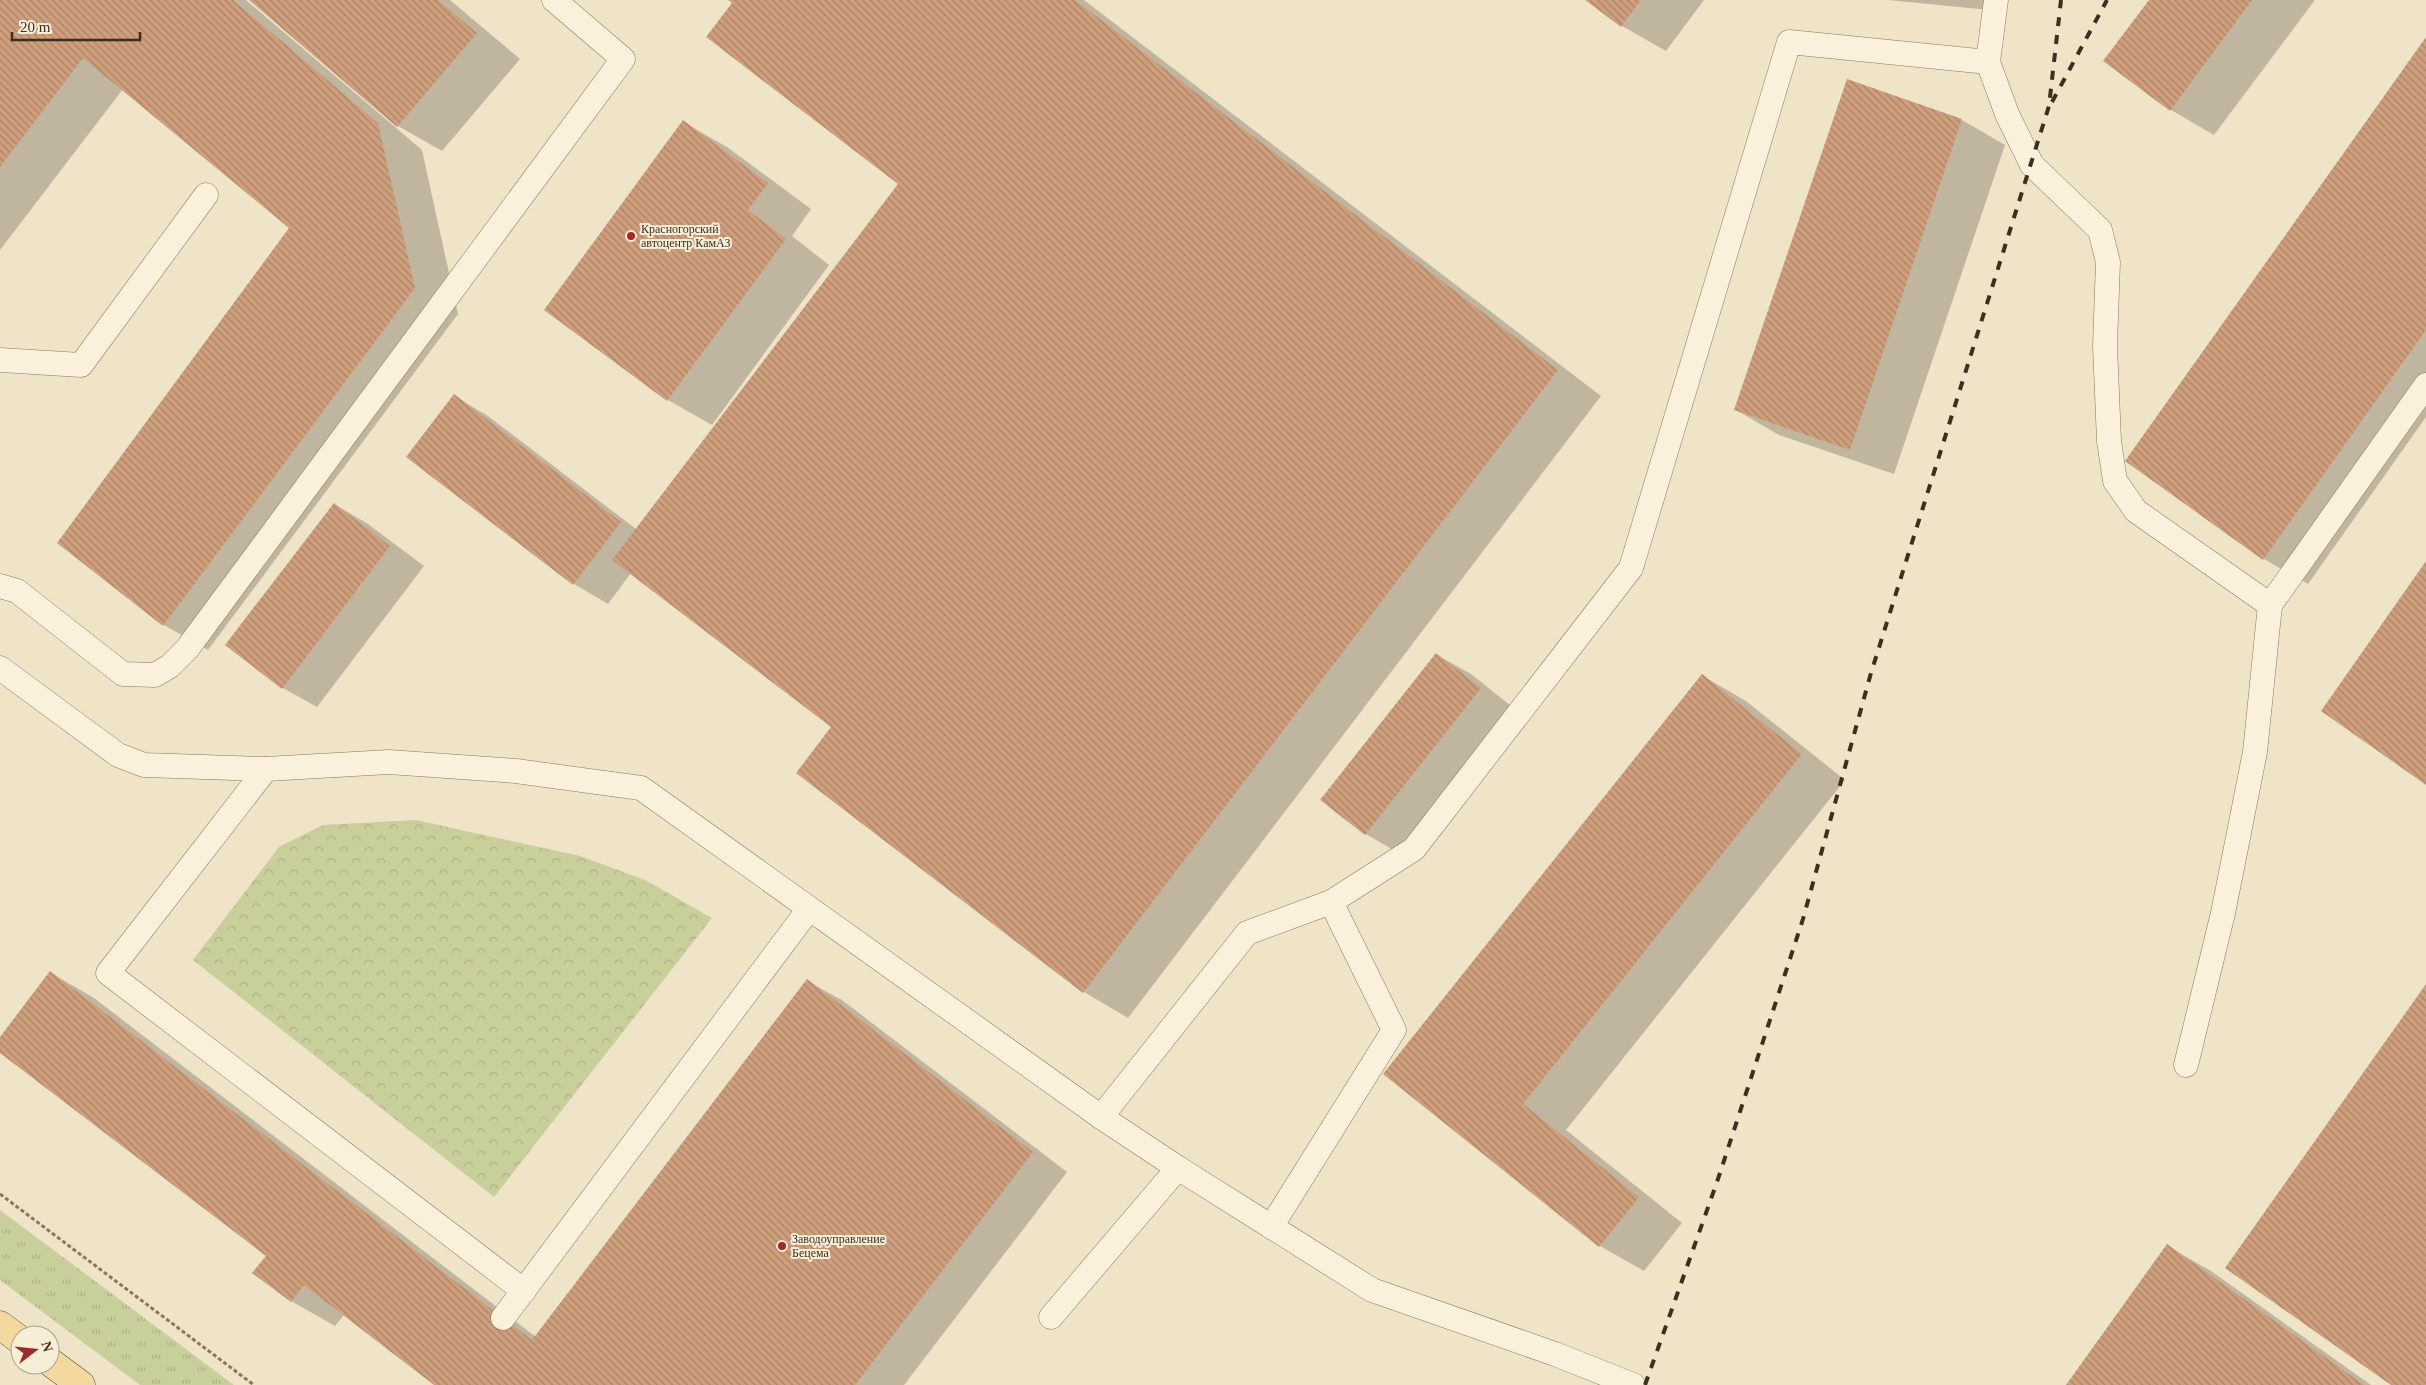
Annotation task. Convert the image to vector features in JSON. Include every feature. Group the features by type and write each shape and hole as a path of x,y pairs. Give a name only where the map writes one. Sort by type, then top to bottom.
{"main road":[{"path":"60,1369 81,1385"}],"lane":[{"path":"0,586 17,591 123,674 155,674 170,666 187,649 623,58 554,0"},
{"path":"1996,0 1988,62 2007,114 2032,165 2100,230 2108,262 2105,346 2109,441 2115,481 2136,511 2270,606"},
{"path":"1101,1117 1247,933 1331,902 1414,849 1631,568 1789,42 1988,62"},
{"path":"0,360 81,364 206,195"},
{"path":"2186,1065 2223,913 2256,752 2270,606 2426,385"},
{"path":"0,668 118,755 144,765 266,769 389,762 516,771 641,788 1101,1117 1178,1168 1372,1290 1555,1354 1633,1385"},
{"path":"266,769 108,973 524,1291"},
{"path":"1271,1227 1394,1030 1331,902"},
{"path":"503,1318 809,909"},
{"path":"1051,1317 1178,1168"}],"path":[{"path":"0,1194 254,1385"}],"green space":[{"path":"416,820 580,856 645,880 712,918 494,1197 193,960 279,847 323,825"},
{"path":"0,1210 234,1385 140,1385 0,1280"}],"building":[{"path":"0,0 233,0 378,123 415,288 163,626 57,543 289,228 83,58 0,167"},
{"path":"249,0 438,0 477,33 397,127"},
{"path":"728,0 1075,0 1558,370 1083,993 796,773 831,727 612,560 898,184 706,37 732,3"},
{"path":"1585,0 1641,0 1621,27"},
{"path":"2149,0 2252,0 2170,111 2103,61"},
{"path":"2426,37 2426,330 2263,560 2125,461"},
{"path":"1847,79 1962,119 1850,450 1734,410"},
{"path":"683,120 768,183 748,210 786,239 667,401 544,310"},
{"path":"454,394 621,522 573,585 406,457"},
{"path":"334,503 390,546 282,689 225,645"},
{"path":"2426,561 2426,785 2321,711"},
{"path":"1436,653 1481,688 1365,835 1320,800"},
{"path":"1702,674 1802,754 1523,1104 1639,1197 1599,1247 1383,1074"},
{"name":"Заводоуправление Бецема","path":"50,971 532,1340 807,979 1033,1152 855,1385 434,1385 304,1285 291,1302 252,1273 266,1256 0,1053 0,1037"},
{"path":"2426,984 2426,1385 2391,1385 2225,1268"},
{"path":"2167,1244 2364,1385 2066,1385"}],"railway":[{"path":"1645,1385 1717,1182 1803,919 1871,673 2049,106 2061,0"},
{"path":"2052,102 2107,0"}],"place":[{"name":"Красногорский автоцентр КамАЗ","path":"631,236"},
{"name":"Заводоуправление Бецема","path":"782,1246"}]}
